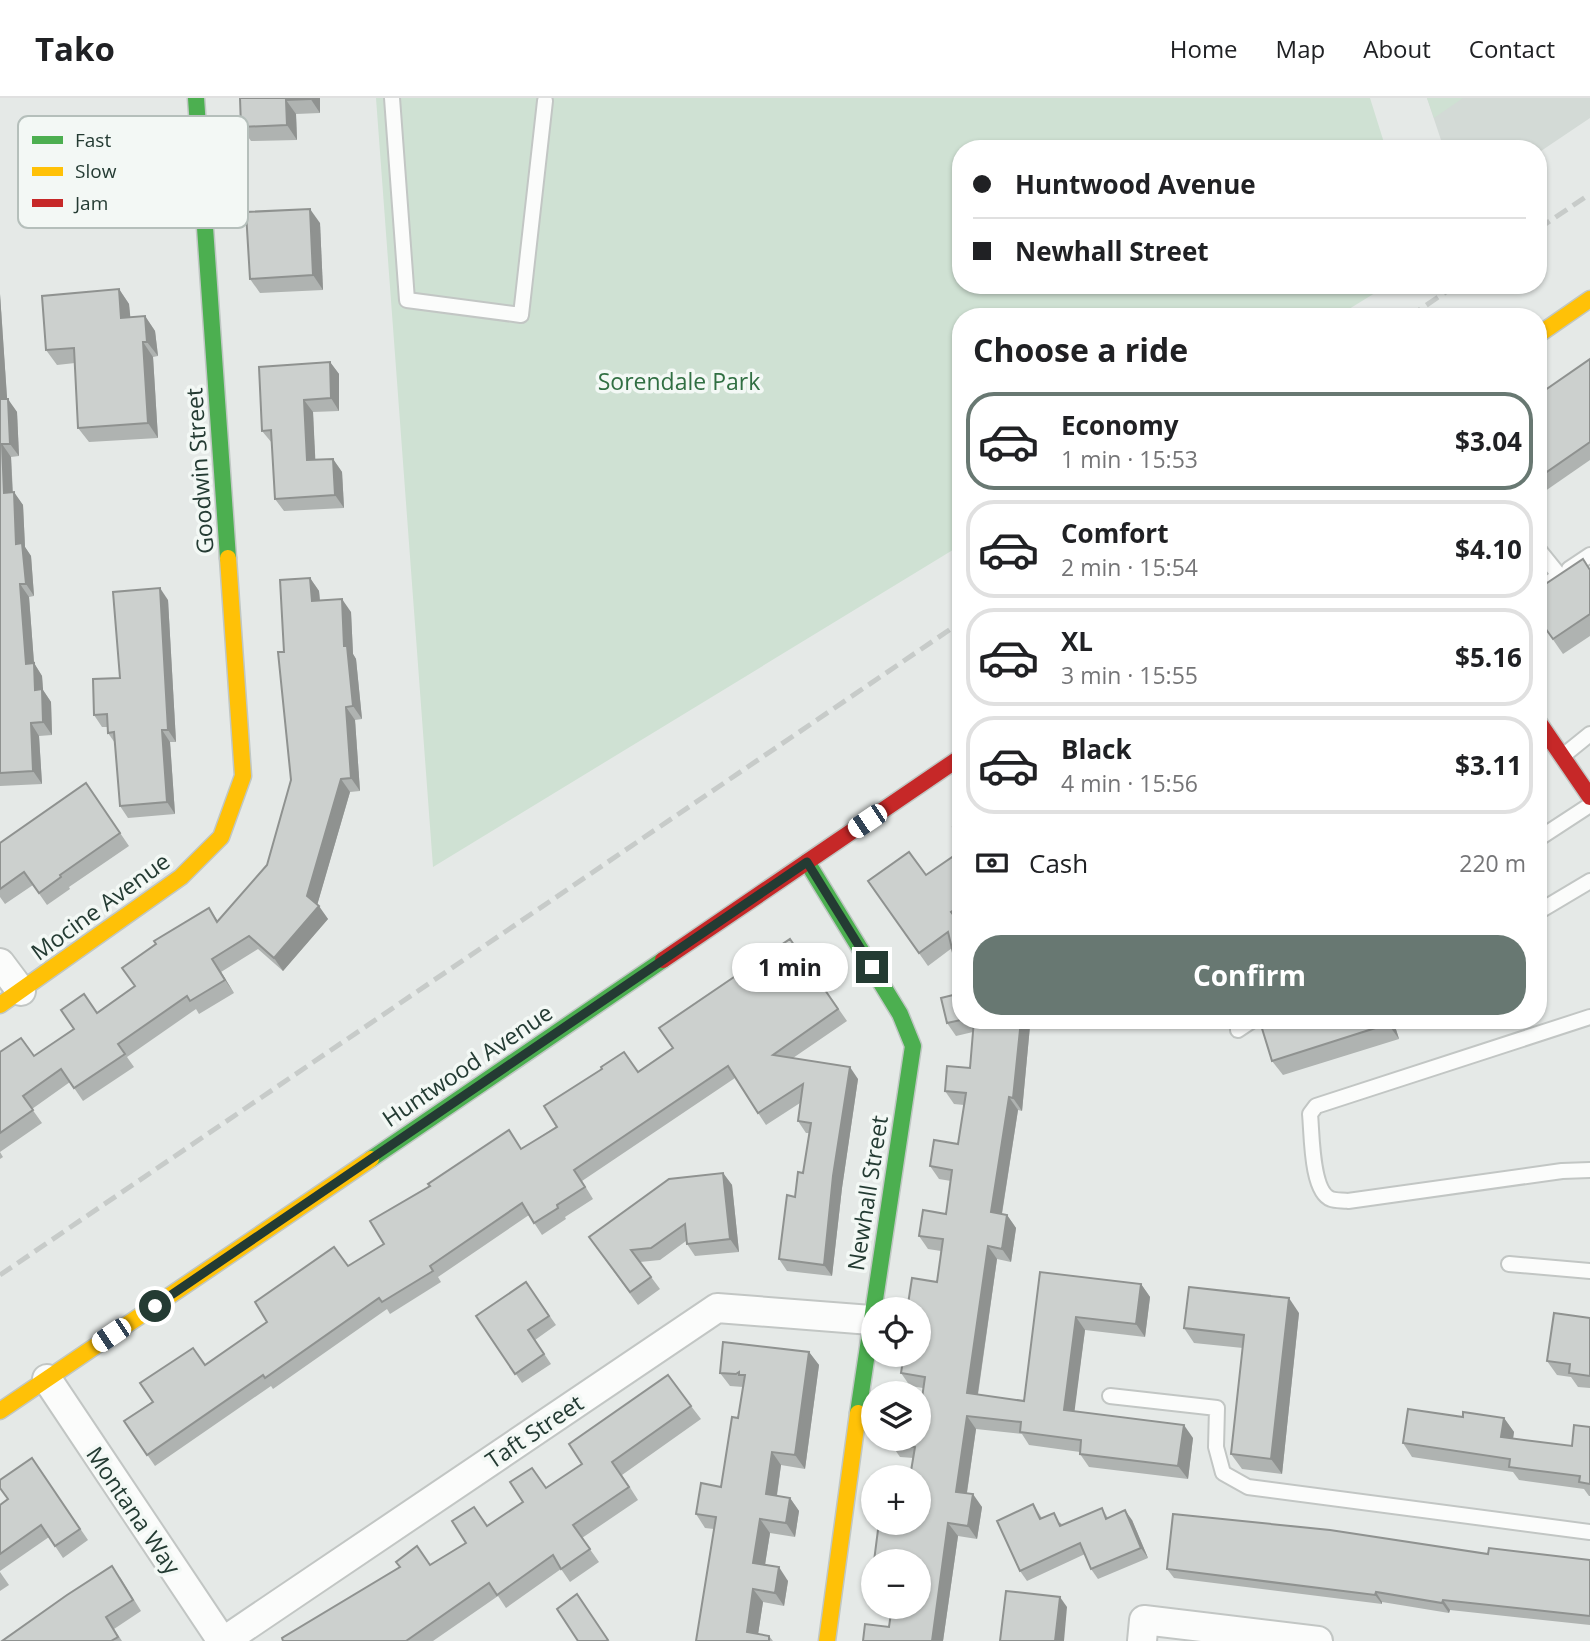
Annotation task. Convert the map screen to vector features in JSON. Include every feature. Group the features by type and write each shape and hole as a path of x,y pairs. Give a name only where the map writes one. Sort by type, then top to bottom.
{"street":[{"name":"Goodwin Street","path":"196,98 197,116"},
{"name":"Goodwin Street","path":"205,228 243,776 221,837"},
{"path":"1547,329 1590,299"},
{"path":"1547,734 1590,797"},
{"name":"Huntwood Avenue","path":"0,1411 952,763"},
{"name":"Mocine Avenue","path":"10,998 181,877 221,837"},
{"name":"Newhall Street","path":"807,862 900,1014 913,1045 875,1297"},
{"path":"0,963 10,998"},
{"name":"Taft Street","path":"223,1641 717,1308 861,1319"},
{"name":"Newhall Street","path":"827,1641 865,1367"},
{"name":"Montana Way","path":"47,1379 223,1641"},
{"path":"1142,1641 1144,1620 1318,1641"}],"lane":[{"path":"391,98 407,300 521,315 545,101"},
{"path":"1547,585 1590,555"},
{"path":"1547,560 1559,575"},
{"path":"1562,756 1590,734"},
{"path":"1547,833 1590,805"},
{"path":"1547,907 1590,881"},
{"path":"1590,1017 1316,1106 1310,1114 1316,1180 1323,1193 1331,1199 1348,1201 1562,1171 1590,1170"},
{"path":"1509,1264 1590,1271"},
{"path":"1110,1396 1217,1408 1216,1447 1223,1473 1248,1487 1590,1532"}],"shaded area":[{"path":"1427,98 1590,98 1590,118 1547,147 1547,140 1441,140"}],"green space":[{"name":"Sorendale Park","path":"376,98 1370,98 1383,140 952,140 952,294 1373,294 1351,308 952,308 952,550 433,867"},
{"path":"1427,98 1463,98 1434,118"}],"building":[{"path":"240,98 310,98 286,100 287,125 248,127 248,116 241,116"},
{"path":"310,209 313,275 250,279 248,212"},
{"path":"119,289 121,318 145,316 147,342 143,342 148,423 78,428 74,348 46,350 42,296"},
{"path":"1590,359 1590,442 1547,472 1547,389"},
{"path":"330,362 331,398 304,400 307,460 333,459 335,495 275,499 271,430 262,431 259,367"},
{"path":"0,399 8,399 10,444 2,444 4,493 14,492 16,544 22,543 26,584 20,584 26,664 34,663 35,690 42,689 43,722 31,723 33,771 0,773"},
{"path":"1583,559 1590,570 1590,614 1553,639 1547,631 1547,583"},
{"path":"310,578 312,601 342,599 344,646 347,646 353,706 346,707 351,778 341,779 307,896 319,906 274,958 249,936 212,959 225,980 190,1001 187,996 118,1044 125,1054 74,1088 61,1069 23,1096 33,1110 0,1133 0,1052 21,1038 34,1056 74,1029 61,1010 84,994 97,1013 135,986 122,968 156,944 154,941 209,908 217,922 267,865 291,780 278,652 284,652 280,580"},
{"path":"160,588 168,730 162,730 167,802 120,806 114,732 108,733 107,714 94,715 93,679 120,678 113,592"},
{"path":"86,783 120,833 39,893 24,872 0,889 0,843"},
{"path":"909,852 926,875 952,857 952,949 948,932 919,953 868,881"},
{"path":"790,939 838,1009 773,1055 850,1067 833,1176 824,1265 779,1259 787,1195 795,1197 798,1172 803,1173 811,1123 798,1121 803,1084 758,1113 728,1066 574,1170 585,1187 557,1205 558,1208 534,1223 522,1203 430,1266 433,1271 382,1302 379,1298 265,1378 263,1375 147,1455 124,1421 153,1402 140,1383 193,1348 205,1365 267,1322 255,1302 334,1247 348,1266 384,1244 370,1221 430,1186 428,1184 509,1130 521,1149 557,1127 544,1106 624,1052 638,1072 673,1048 659,1028"},
{"path":"952,995 952,1022 947,1023 941,998"},
{"path":"973,1029 1020,1029 1013,1098 1009,1097 991,1212 1007,1215 1002,1249 988,1246 967,1393 1024,1401 1040,1272 1141,1284 1136,1324 1076,1317 1064,1410 1184,1425 1178,1466 1080,1454 1081,1440 1020,1432 1021,1422 967,1416 956,1492 973,1494 968,1526 948,1523 932,1641 863,1641 865,1624 889,1627 890,1619 931,1619 931,1549 876,1549 877,1535 931,1535 931,1465 912,1465 914,1451 931,1451 931,1381 924,1381 925,1377 901,1373 902,1367 931,1367 931,1297 909,1297 912,1278 937,1282 943,1239 919,1236 923,1210 946,1214 952,1170 930,1166 934,1140 958,1144 966,1093 945,1091 947,1066 970,1068"},
{"path":"1262,1029 1372,1029 1272,1061"},
{"path":"723,1173 730,1239 687,1244 685,1224 651,1248 631,1250 651,1277 630,1292 589,1237 669,1179"},
{"path":"526,1282 549,1316 528,1330 544,1354 515,1374 476,1316"},
{"path":"1189,1287 1289,1298 1271,1459 1231,1454 1244,1335 1184,1328"},
{"path":"1554,1313 1590,1318 1590,1376 1569,1373 1570,1364 1547,1361"},
{"path":"723,1342 809,1352 795,1455 772,1452 766,1494 790,1498 786,1523 760,1519 753,1563 779,1567 775,1593 753,1589 747,1632 769,1636 769,1641 696,1641 716,1517 696,1514 701,1483 721,1487 732,1417 738,1418 745,1375 739,1375 739,1372 720,1373"},
{"path":"668,1375 691,1406 612,1462 629,1487 573,1525 590,1549 561,1569 553,1555 497,1595 489,1583 406,1641 283,1641 282,1638 400,1567 396,1562 417,1546 430,1565 466,1543 452,1521 474,1507 487,1526 523,1502 510,1482 532,1468 546,1488 582,1464 569,1444"},
{"path":"1408,1409 1463,1417 1463,1412 1504,1418 1501,1437 1572,1446 1574,1425 1590,1427 1590,1484 1579,1482 1580,1476 1509,1467 1510,1459 1403,1443"},
{"path":"32,1458 80,1529 55,1546 41,1525 0,1554 0,1505 8,1499 0,1488 0,1480"},
{"path":"1033,1504 1040,1519 1054,1513 1060,1526 1102,1508 1106,1519 1125,1510 1141,1548 1091,1569 1080,1543 1020,1571 997,1521"},
{"path":"1173,1514 1330,1530 1488,1554 1489,1548 1590,1560 1590,1616 1443,1600 1442,1603 1376,1592 1375,1595 1167,1569"},
{"path":"112,1566 133,1600 106,1617 118,1637 111,1641 2,1641 67,1595"},
{"path":"1006,1591 1060,1597 1055,1641 1000,1641"},
{"path":"577,1594 608,1640 578,1641 557,1609"}],"railway":[{"path":"1547,223 1590,194"},
{"path":"1422,308 1443,294"},
{"path":"0,1275 952,628"}],"traffic: fast":[{"path":"196,98 197,116"},
{"path":"205,228 228,558"},
{"path":"807,862 900,1014 913,1046 858,1413"},
{"path":"371,1159 663,960"}],"traffic: slow":[{"path":"1547,329 1590,299"},
{"path":"0,1005 181,877 221,837 243,776 228,558"},
{"path":"0,1411 371,1159"},
{"path":"827,1641 858,1413"}],"traffic: jam":[{"path":"1547,734 1590,797"},
{"path":"663,960 952,763"}],"route":[{"path":"155,1306 807,862 872,967"}]}
